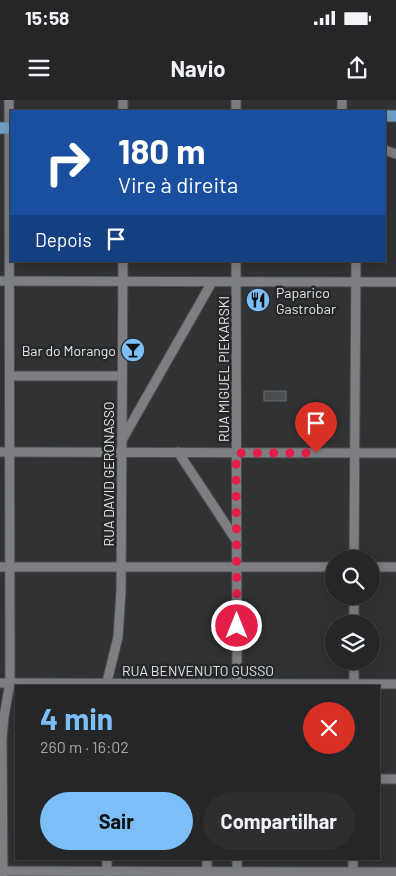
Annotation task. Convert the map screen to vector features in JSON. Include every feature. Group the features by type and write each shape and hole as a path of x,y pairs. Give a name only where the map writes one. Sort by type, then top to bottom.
{"street":[{"path":"10,100 7,128 10,281 10,684 3,728 1,781 2,873 107,874 207,872 237,874 353,874 396,872"},
{"name":"RUA DAVID GERONASSO","path":"106,685 118,637 121,607 123,262"},
{"name":"RUA MIGUEL PIEKARSKI","path":"236,262 237,685"},
{"path":"354,550 356,262"},
{"path":"0,281 396,282"},
{"path":"122,441 212,282"},
{"path":"10,376 122,376"},
{"path":"0,452 396,453"},
{"path":"178,452 237,540"},
{"path":"0,567 325,567"},
{"path":"380,567 396,567"},
{"path":"354,670 354,685"},
{"name":"RUA BENVENUTO GUSSO","path":"0,684 396,684"},
{"path":"380,780 396,780"},
{"path":"107,860 107,874"},
{"path":"207,860 207,872"},
{"path":"237,860 237,874"},
{"path":"353,874 354,860"}],"building":[{"name":"Paparico Gastrobar","path":"264,294 265,306 251,307 250,295"},
{"path":"264,391 286,391 286,401 264,401"}],"place":[{"name":"Paparico Gastrobar","path":"258,300"},
{"name":"Bar do Morango","path":"133,350"}],"route":[{"path":"237,626 236,453 316,453"}]}
